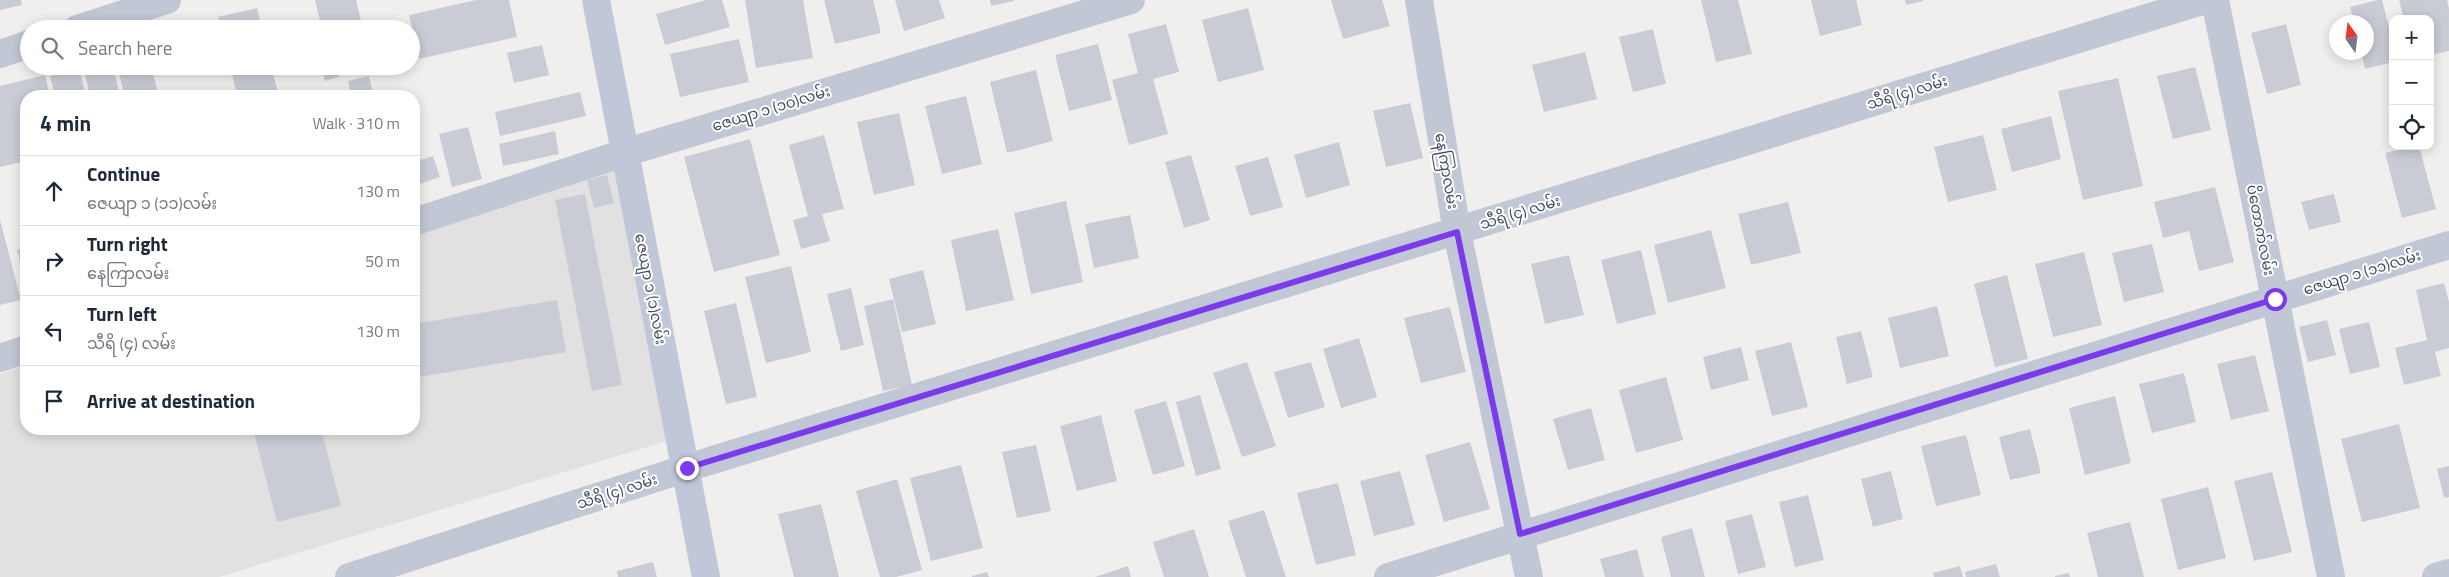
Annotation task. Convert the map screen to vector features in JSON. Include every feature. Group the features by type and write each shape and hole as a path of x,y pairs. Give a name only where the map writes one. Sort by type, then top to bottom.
{"street":[{"path":"105,20 167,0"},
{"name":"ဇေယျာ ၁ (၁)လမ်း","path":"596,0 624,152 687,468 706,577"},
{"name":"ဇေယျာ ၁ (၁၀)လမ်း","path":"420,220 624,152 1131,0"},
{"name":"နေကြာလမ်း","path":"1419,0 1457,232 1529,577"},
{"name":"သီရိ (၄) လမ်း","path":"349,577 687,468 2205,0"},
{"name":"ပိတောက်လမ်း","path":"2215,0 2331,577"},
{"path":"0,54 20,47"},
{"name":"ဇေယျာ ၁ (၁၁)လမ်း","path":"1388,577 1520,534 2449,245"},
{"path":"0,358 20,352"},
{"path":"2436,577 2449,573"}],"shaded area":[{"path":"617,170 670,440 219,577 0,577 0,374 20,367 20,435 420,435 420,235"}],"building":[{"path":"0,0 21,0 22,5 0,10"},
{"path":"315,0 356,0 361,20 320,20"},
{"path":"476,0 509,0 517,37 420,59 420,20 410,20 409,15"},
{"path":"706,0 722,0 730,27 665,45 656,14"},
{"path":"745,0 803,0 813,58 756,68"},
{"path":"824,0 873,0 881,33 835,44"},
{"path":"895,0 939,0 945,18 904,31"},
{"path":"990,0 1014,0 1014,1 991,6"},
{"path":"1331,0 1382,0 1390,26 1343,39"},
{"path":"1701,0 1738,0 1752,54 1716,62"},
{"path":"1811,0 1856,0 1862,25 1820,36"},
{"path":"1905,0 1923,0 1923,1 1906,5"},
{"path":"2382,0 2389,27 2389,63 2365,69 2363,60 2374,60 2374,15 2352,15 2350,7"},
{"path":"2399,0 2447,0 2449,9 2449,51 2434,54 2434,15 2403,15"},
{"path":"257,8 260,20 219,20 218,17"},
{"path":"1248,8 1264,70 1218,82 1202,20"},
{"path":"1166,24 1179,72 1153,79 1168,134 1129,145 1112,80 1138,73 1128,34"},
{"path":"2286,24 2301,85 2267,94 2251,33"},
{"path":"1653,29 1666,84 1633,92 1619,37"},
{"path":"739,39 749,82 680,97 670,54"},
{"path":"1098,44 1112,100 1069,111 1055,55"},
{"path":"542,45 549,75 514,83 507,53"},
{"path":"1585,52 1597,99 1544,112 1532,65"},
{"path":"2195,67 2211,130 2173,139 2157,76"},
{"path":"1036,70 1053,141 1007,153 990,82"},
{"path":"45,75 49,90 20,90 20,162 0,167 0,86"},
{"path":"81,75 84,90 54,90 50,76"},
{"path":"85,75 115,75 119,90 89,90"},
{"path":"119,75 153,75 157,90 123,90"},
{"path":"232,75 273,75 277,90 236,90"},
{"path":"323,75 338,75 339,77 325,81"},
{"path":"369,76 372,90 350,90 348,81"},
{"path":"2118,78 2143,186 2083,200 2058,91"},
{"path":"580,92 586,116 500,136 495,112"},
{"path":"966,96 982,164 942,174 925,106"},
{"path":"1410,103 1423,158 1386,167 1373,111"},
{"path":"899,113 915,185 874,195 857,122"},
{"path":"2051,116 2061,159 2012,172 2001,129"},
{"path":"468,127 482,179 452,187 439,134"},
{"path":"555,131 559,154 503,166 499,144"},
{"path":"824,135 844,209 822,214 830,241 801,249 793,220 808,216 789,145"},
{"path":"1983,135 1997,190 1948,202 1934,147"},
{"path":"750,139 780,255 714,272 684,157"},
{"path":"1339,142 1350,185 1306,198 1294,155"},
{"path":"2397,150 2420,150 2436,209 2402,218 2385,153"},
{"path":"1191,155 1210,220 1184,228 1165,162"},
{"path":"433,156 440,177 420,184 420,160"},
{"path":"1268,157 1283,207 1250,216 1235,166"},
{"path":"607,175 614,203 594,208 587,180"},
{"path":"2215,187 2234,262 2199,271 2189,231 2163,238 2154,202"},
{"path":"585,194 622,385 592,391 555,200"},
{"path":"2334,194 2341,222 2309,230 2301,202"},
{"path":"1066,201 1083,282 1031,294 1014,213"},
{"path":"1788,202 1801,253 1751,265 1738,214"},
{"path":"1130,215 1139,258 1094,268 1085,224"},
{"path":"0,220 20,300 0,305"},
{"path":"998,229 1014,300 966,311 951,240"},
{"path":"1711,230 1726,288 1668,303 1654,245"},
{"path":"2152,244 2164,292 2124,302 2112,253"},
{"path":"20,249 20,260 17,250"},
{"path":"1641,250 1656,314 1617,324 1601,260"},
{"path":"2084,252 2102,325 2053,337 2035,264"},
{"path":"1569,255 1584,315 1545,324 1531,264"},
{"path":"791,266 811,352 766,363 745,277"},
{"path":"923,270 936,324 902,332 889,279"},
{"path":"2007,275 2028,359 1995,367 1974,284"},
{"path":"2444,283 2449,302 2449,348 2435,352 2441,376 2404,385 2395,348 2427,340 2416,290"},
{"path":"851,288 864,345 841,351 827,294"},
{"path":"893,299 912,385 883,391 864,306"},
{"path":"557,300 566,352 420,377 420,323"},
{"path":"736,303 757,397 726,404 704,311"},
{"path":"1937,306 1949,356 1900,368 1888,318"},
{"path":"1450,307 1466,372 1421,383 1404,318"},
{"path":"2327,320 2336,355 2308,362 2299,327"},
{"path":"2369,322 2380,367 2350,374 2339,329"},
{"path":"1861,331 1873,377 1847,384 1836,337"},
{"path":"1359,338 1377,397 1341,408 1323,349"},
{"path":"1791,342 1808,407 1772,416 1755,351"},
{"path":"1741,347 1749,380 1711,390 1703,357"},
{"path":"2255,355 2269,411 2231,420 2217,364"},
{"path":"1247,362 1276,446 1242,457 1213,373"},
{"path":"1311,362 1325,407 1288,418 1274,372"},
{"path":"2184,373 2196,422 2152,433 2139,384"},
{"path":"1666,377 1683,440 1636,453 1619,390"},
{"path":"1200,395 1221,469 1196,476 1176,402"},
{"path":"2115,396 2131,463 2085,475 2069,408"},
{"path":"1166,401 1185,466 1153,475 1134,410"},
{"path":"1591,408 1605,460 1568,470 1553,419"},
{"path":"1101,415 1117,481 1077,491 1060,426"},
{"path":"2399,424 2420,508 2362,522 2341,439"},
{"path":"2030,429 2041,473 2010,480 1999,437"},
{"path":"255,435 323,435 341,506 277,522"},
{"path":"1966,435 1981,495 1936,506 1921,446"},
{"path":"1470,442 1490,509 1444,522 1425,455"},
{"path":"1036,445 1051,511 1017,518 1002,452"},
{"path":"961,465 983,548 931,561 910,478"},
{"path":"2449,466 2449,497 2444,498 2437,469"},
{"path":"1400,471 1415,525 1374,536 1360,481"},
{"path":"1891,471 1903,519 1873,527 1861,479"},
{"path":"2272,472 2292,552 2254,561 2234,481"},
{"path":"897,479 922,570 896,577 880,577 856,491"},
{"path":"1338,483 1356,555 1316,565 1297,493"},
{"path":"2208,487 2226,558 2178,570 2161,499"},
{"path":"1808,495 1824,560 1795,567 1779,502"},
{"path":"821,504 839,577 794,577 778,514"},
{"path":"1264,510 1286,577 1246,577 1228,521"},
{"path":"1752,514 1766,567 1738,574 1725,521"},
{"path":"2130,522 2144,577 2098,577 2087,533"},
{"path":"1692,528 1705,577 1671,577 1661,537"},
{"path":"1194,529 1209,577 1164,577 1153,542"},
{"path":"1637,549 1644,577 1605,577 1600,559"},
{"path":"653,562 657,577 618,577 617,571"},
{"path":"1996,564 2000,577 1966,577 1965,572"},
{"path":"1128,566 1131,577 1095,577"},
{"path":"1960,566 1963,577 1934,577 1933,573"},
{"path":"987,572 989,577 972,577 972,576"},
{"path":"2069,573 2070,577 2055,577 2055,576"}],"route":[{"path":"687,468 1457,232 1520,534 2275,299"}]}
